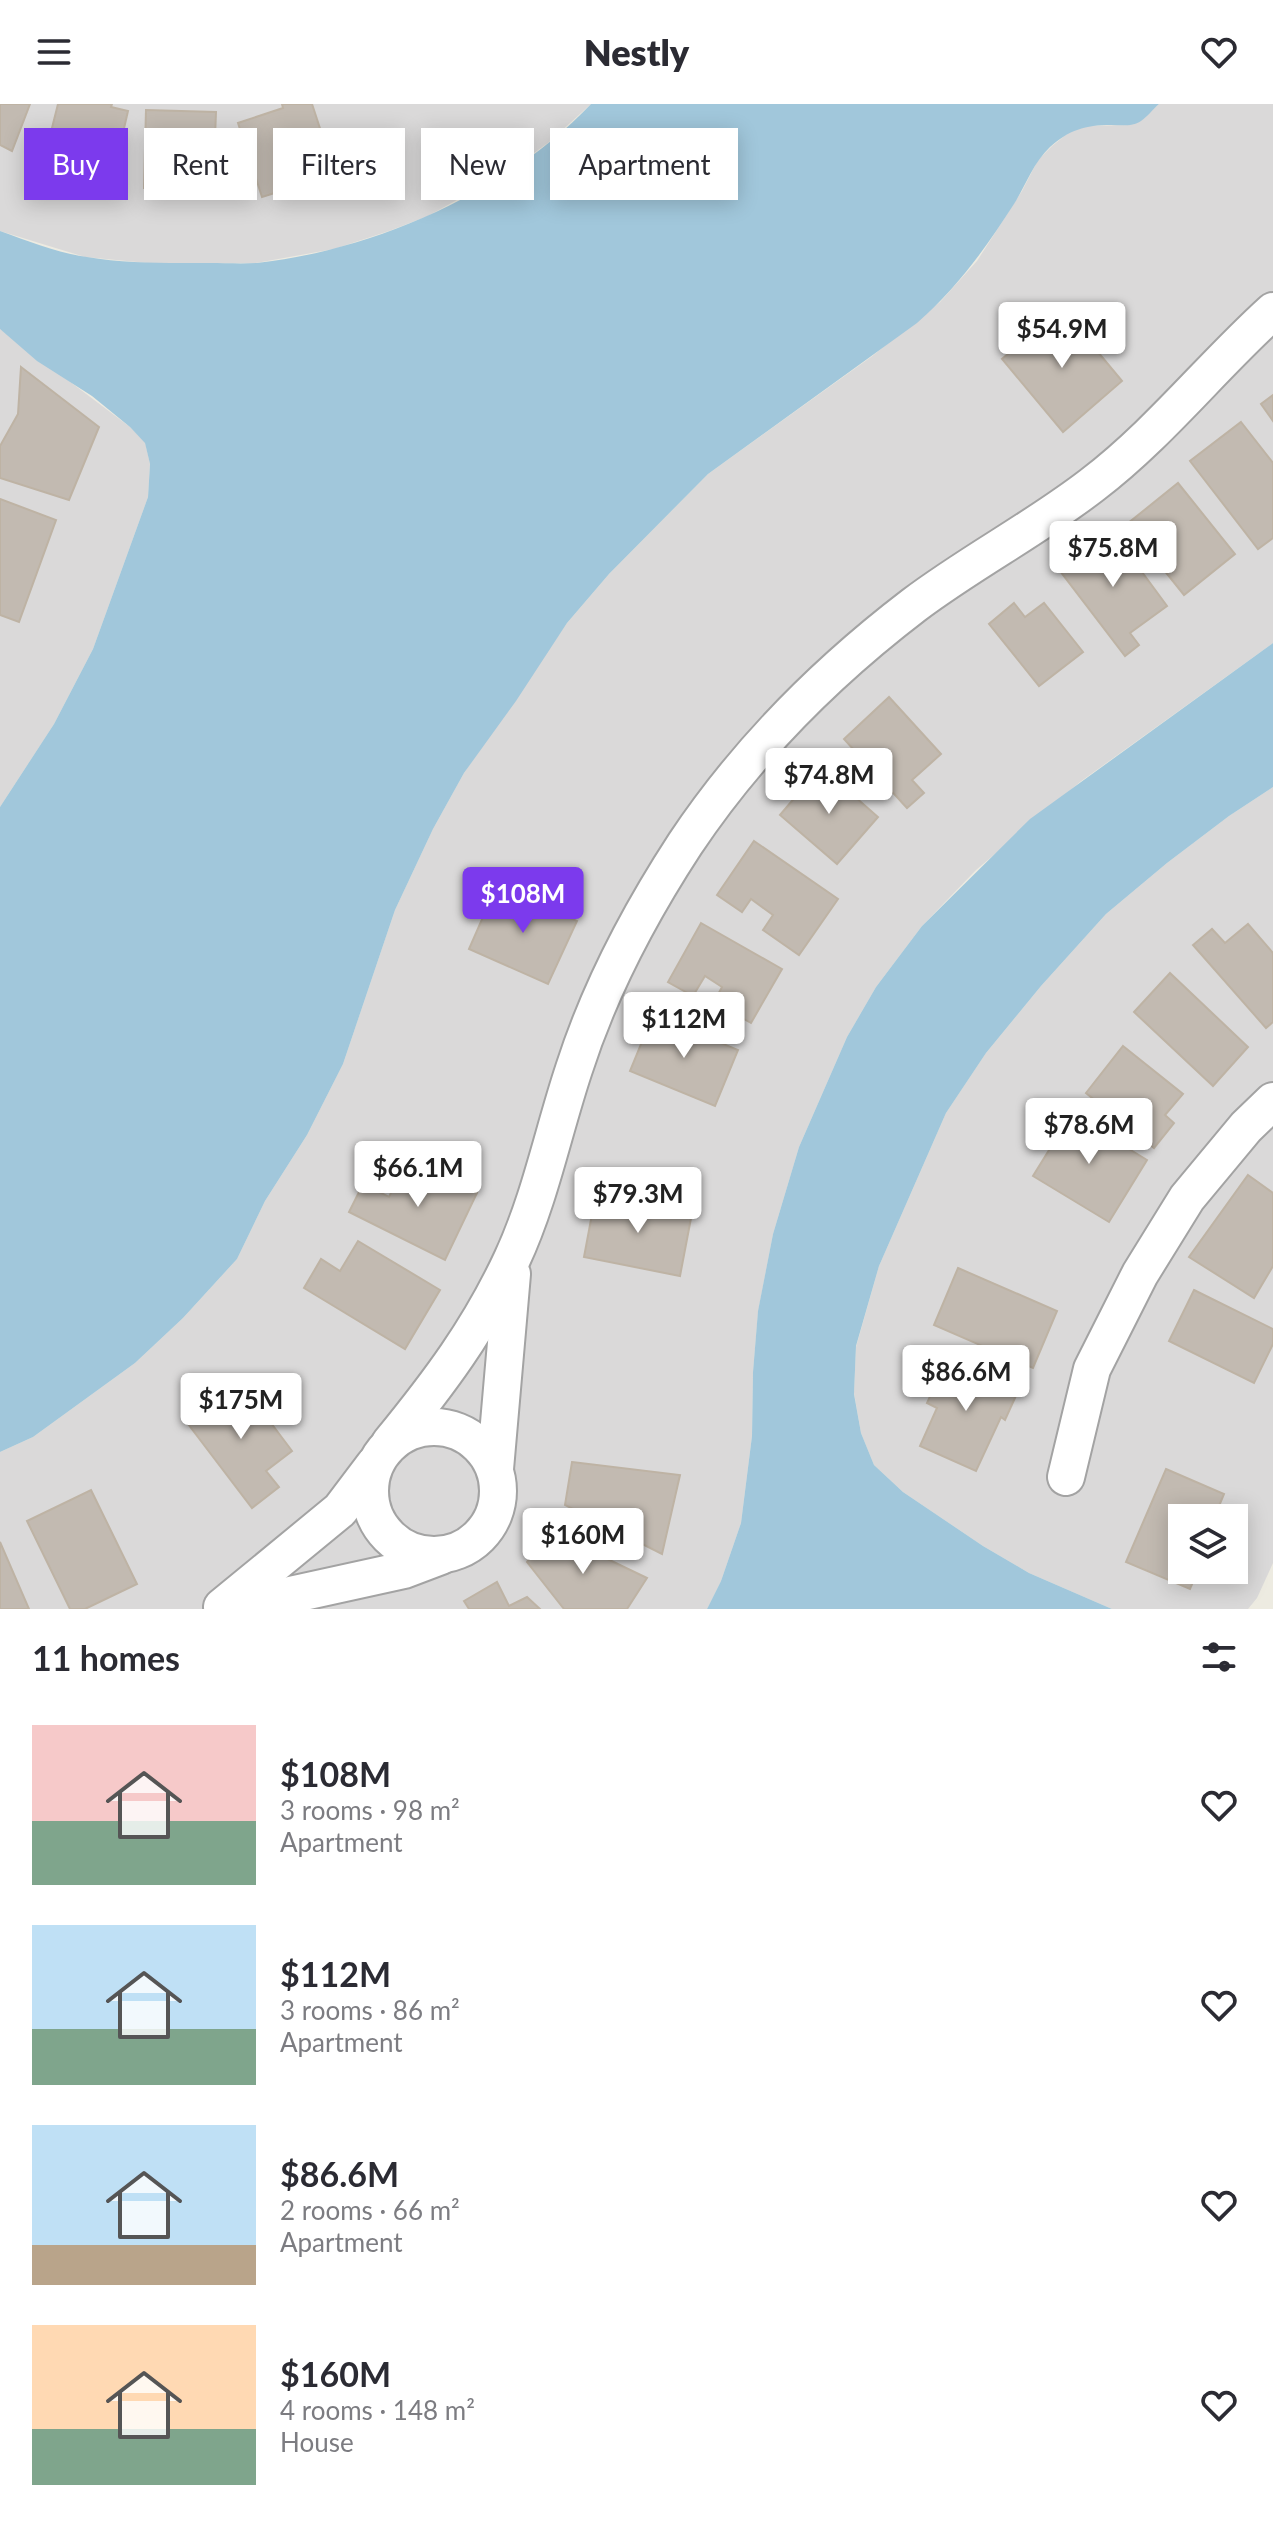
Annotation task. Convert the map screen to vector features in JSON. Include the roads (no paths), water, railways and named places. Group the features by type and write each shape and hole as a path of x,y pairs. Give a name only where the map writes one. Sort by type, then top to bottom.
{"street":[{"path":"223,1609 340,1510 448,1372 483,1317 514,1256 530,1213 575,1067 597,1010 635,929 684,846 736,774 794,709 860,649 916,604 1054,512 1126,458 1273,311"},
{"path":"1066,1477 1092,1369 1140,1274 1187,1198 1246,1127 1273,1101"},
{"path":"223,1609 404,1570 470,1544 485,1530 497,1501 495,1469 514,1256"},
{"path":"450,1553 429,1555 408,1550 390,1538 377,1521 370,1502 370,1480 383,1452 408,1432 428,1427 449,1428 469,1437 485,1451 495,1469"}],"water":[{"path":"591,104 1159,104 1138,123 1085,127 1064,136 1050,147 981,252 932,309 708,474 609,574 567,623 464,773 433,829 395,910 343,1064 307,1135 265,1201 237,1259 183,1318 135,1363 33,1437 0,1452 0,807 54,724 93,649 148,497 150,464 145,443 130,427 92,396 37,361 0,329 0,231 65,253 117,261 251,263 302,256 393,230 459,200 534,200 534,154 550,141 550,200 738,200 738,128 565,128"},
{"path":"1273,643 1273,787 1167,863 1106,914 986,1053 946,1113 879,1266 856,1346 854,1394 861,1433 874,1465 903,1492 983,1546 1029,1573 1112,1609 707,1609 721,1581 741,1523 752,1436 758,1311 773,1234 799,1147 847,1037 876,987 922,926 1030,819"}]}
